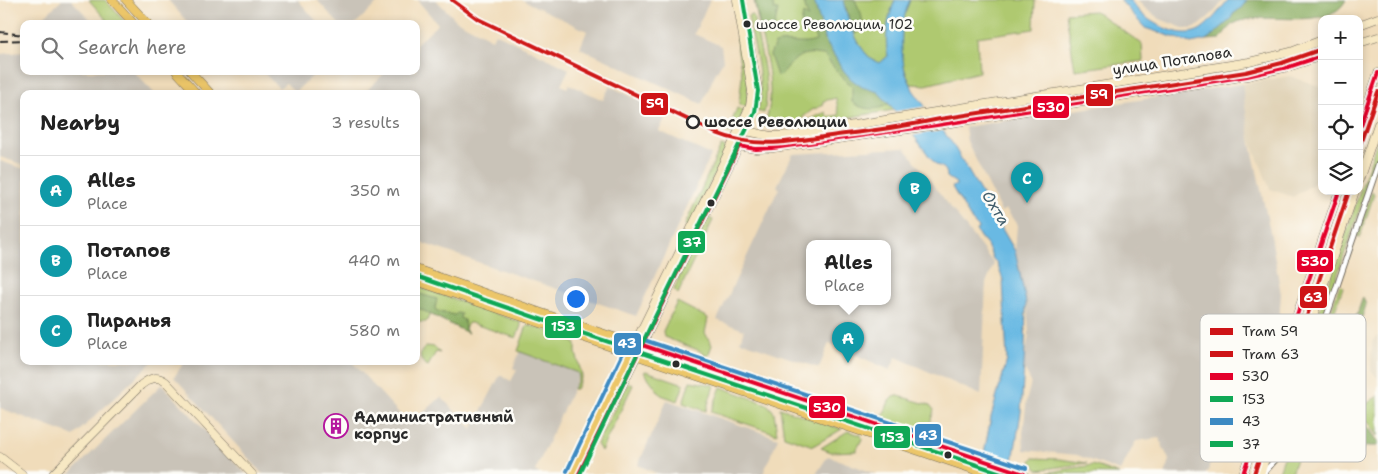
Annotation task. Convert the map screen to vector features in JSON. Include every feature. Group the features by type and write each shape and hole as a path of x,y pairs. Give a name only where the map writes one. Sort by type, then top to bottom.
{"main road":[{"path":"112,0 130,20"},
{"path":"126,0 144,20"},
{"path":"180,75 193,90"},
{"path":"193,75 207,90"},
{"path":"420,270 1017,472"},
{"path":"420,282 987,474"},
{"path":"579,474 639,344"},
{"path":"573,474 634,355"},
{"path":"967,467 970,456"}],"street":[{"path":"639,344 748,110 752,91 737,0"},
{"path":"639,344 739,146 756,103 758,90 742,0"},
{"path":"1363,24 1378,18"},
{"path":"1363,42 1378,37"},
{"name":"улица Потапова","path":"746,131 771,136 791,135 894,120 1257,61 1291,52 1318,42"},
{"name":"улица Потапова","path":"739,146 767,149 944,124 1247,76 1288,67 1318,57"},
{"path":"1363,117 1378,73"},
{"path":"1363,168 1378,124"},
{"path":"736,137 746,131"},
{"path":"736,137 739,146"},
{"path":"1327,314 1378,165"},
{"path":"1297,314 1337,195"},
{"path":"1314,314 1354,195"},
{"path":"53,474 142,385 154,377 161,378 166,382 252,474"},
{"path":"0,457 22,474"},
{"path":"1243,474 1247,462"},
{"path":"1261,474 1265,462"},
{"path":"1261,474 1272,462"}],"shaded area":[{"path":"62,0 71,0 91,20 40,20"},
{"path":"168,0 298,0 316,20 186,20"},
{"path":"317,0 381,0 359,20 335,20"},
{"path":"436,0 456,20 492,39 495,33 569,69 561,85 567,88 569,84 603,100 610,86 667,114 659,131 711,155 636,316 420,242 420,90 367,90 383,75 420,75 420,40 438,24 418,1"},
{"path":"522,0 710,0 694,34 721,46 723,61 702,104 580,48 587,31"},
{"path":"1137,0 1224,0 1200,25 1192,29 1183,28 1160,19"},
{"path":"20,52 20,75 137,75 151,90 20,90 20,164 0,157 0,54"},
{"path":"266,75 314,75 297,90 293,90 286,83 279,88"},
{"path":"1290,76 1318,86 1318,181 1293,197 1270,189 1250,139 1242,84"},
{"path":"1242,84 1250,139 1271,236 1281,294 1280,314 1200,314 1200,462 1210,462 1208,471 1205,474 1165,474 1169,460 1159,438 1136,441 1120,471 1077,455 1024,450 1023,433 1031,382 1023,367 1029,334 1027,304 1015,251 1017,225 1006,209 1001,212 967,141 965,127"},
{"path":"905,148 994,264 986,283 981,395 896,357 890,370 829,343 819,368 740,341 744,330 717,320 779,188 777,186 793,154"},
{"path":"0,161 20,168 20,365 149,365 74,436 0,408"},
{"path":"1378,336 1378,379 1371,370 1371,366 1372,341"},
{"path":"520,351 579,375 535,471 540,474 263,474 174,377 182,365 355,365 410,425 441,397 472,429 500,375 511,381 517,370 513,368"},
{"path":"162,384 246,474 70,474"},
{"path":"667,400 778,438 763,474 658,474 638,465"},
{"path":"828,456 876,474 816,474"}],"green space":[{"path":"89,0 105,0 123,20 106,20"},
{"path":"754,0 814,0 826,42 894,110 807,124 808,120 826,112 827,117 839,115 836,98 823,101 824,105 812,110 803,117 801,125 764,126 770,96 769,80"},
{"path":"755,0 772,0 774,10 778,10 774,29 760,28"},
{"path":"803,0 814,0 826,42 844,71 878,92 889,103 876,109 856,105 852,102 852,87 824,55 803,55 792,62 781,75 777,76 770,55 775,44 816,41 813,29 801,25 803,14 808,17"},
{"path":"843,0 895,0 887,28 888,56 880,63 866,54 861,46 851,27"},
{"path":"844,0 855,0 861,13 863,24 856,34 847,12"},
{"path":"910,0 1035,0 1034,29 977,37 979,72 926,85 911,84 903,64 901,42 906,10"},
{"path":"1247,0 1346,0 1337,10 1327,15 1294,19 1260,18 1245,20 1231,25 1220,39 1206,40"},
{"path":"1095,11 1142,44 1143,61 1075,70 1066,13"},
{"path":"753,15 765,77 766,102 764,113 757,111 760,89 759,77 748,16"},
{"path":"740,34 748,79 746,107 739,104 742,76 736,39"},
{"path":"737,108 744,111 734,134 728,132"},
{"path":"1378,138 1378,154 1324,314 1319,314 1359,195 1363,195 1363,183"},
{"path":"721,146 727,148 691,224 687,227 685,225"},
{"path":"1372,191 1374,194 1360,237 1357,236"},
{"path":"709,218 713,220 678,294 674,290 684,265 704,224"},
{"path":"1340,284 1343,287 1334,314 1330,314"},
{"path":"420,287 520,322 521,326 516,338 471,323 468,323 465,329 468,333 430,314 426,322 420,322"},
{"path":"420,294 437,299 435,309 439,312 455,315 457,313 461,314 460,318 464,320 465,329 468,333 420,309"},
{"path":"1363,297 1366,305 1363,314 1357,314"},
{"path":"677,302 708,318 705,333 712,345 708,356 698,350 664,337 663,331"},
{"path":"529,325 558,334 576,344 576,353 582,376 576,389 573,389 579,378 578,373 518,351 526,328"},
{"path":"427,346 435,347 440,353 436,352 428,366 422,362 420,356"},
{"path":"646,371 684,384 678,401 661,395 644,372"},
{"path":"690,381 714,385 706,411 683,403"},
{"path":"628,383 633,385 601,451 597,444"},
{"path":"721,387 767,404 774,412 777,434 711,412"},
{"path":"895,395 930,405 934,410 927,433 882,419 889,401"},
{"path":"1378,396 1378,436 1366,419 1366,404"},
{"path":"780,408 842,429 813,446 784,436"},
{"path":"1366,426 1378,441 1378,446 1366,446"},
{"path":"584,427 590,429 570,474 561,474"},
{"path":"848,431 861,435 862,439 856,451 831,452 821,448"},
{"path":"1033,458 1087,463 1038,470 1031,461"},
{"path":"1282,462 1295,462 1291,474 1279,472"},
{"path":"1093,465 1119,474 1044,473"}],"water":[{"path":"814,0 843,0 851,27 861,46 866,54 880,63 888,56 887,28 895,0 910,0 904,17 902,35 902,53 907,76 913,90 952,143 1015,251 1026,302 1021,412 1011,474 980,474 991,417 1007,360 1003,280 997,263 976,230 979,228 972,221 952,187 956,183 947,177 944,169 936,165 878,92 862,87 844,71 826,42"},
{"path":"1120,0 1130,0 1143,15 1163,27 1187,33 1194,32 1205,26 1228,0 1247,0 1233,14 1230,20 1206,40 1191,43 1145,28"}],"pier":[{"path":"928,106 946,130 910,136 892,112"},
{"path":"981,451 1016,463 1014,474 977,474"}],"railway":[{"path":"0,32 20,34"},
{"path":"0,41 20,40"}],"tram line":[{"name":"59","path":"452,0 478,19 716,133 762,143 776,143 876,130 1246,72 1282,63 1318,50"},
{"name":"63","path":"1363,135 1378,92"},
{"name":"63","path":"1308,314 1348,195"},
{"name":"63","path":"1254,474 1258,462"}],"transit line":[{"name":"37","path":"580,474 755,112 758,91 743,0"},
{"name":"530","path":"579,474 739,146 756,149 773,148 944,124 1247,76 1288,67 1318,57"},
{"name":"530","path":"1363,116 1378,73"},
{"name":"530","path":"1297,314 1338,195"},
{"name":"153","path":"420,277 1004,474"},
{"name":"43","path":"567,471 629,340 635,337 1026,468"},
{"name":"530","path":"632,348 635,343 642,345 1024,474"},
{"name":"530","path":"1243,474 1247,462"}],"place":[{"name":"шоссе Революции, 102","path":"747,24"},
{"name":"шоссе Революции","path":"693,122"},
{"name":"Пиранья","path":"1027,203"},
{"name":"Потапов","path":"915,213"},
{"name":"Alles","path":"848,363"},
{"name":"Административный корпус","path":"336,426"}],"water label":[{"name":"Охта","path":"996,208"}]}
